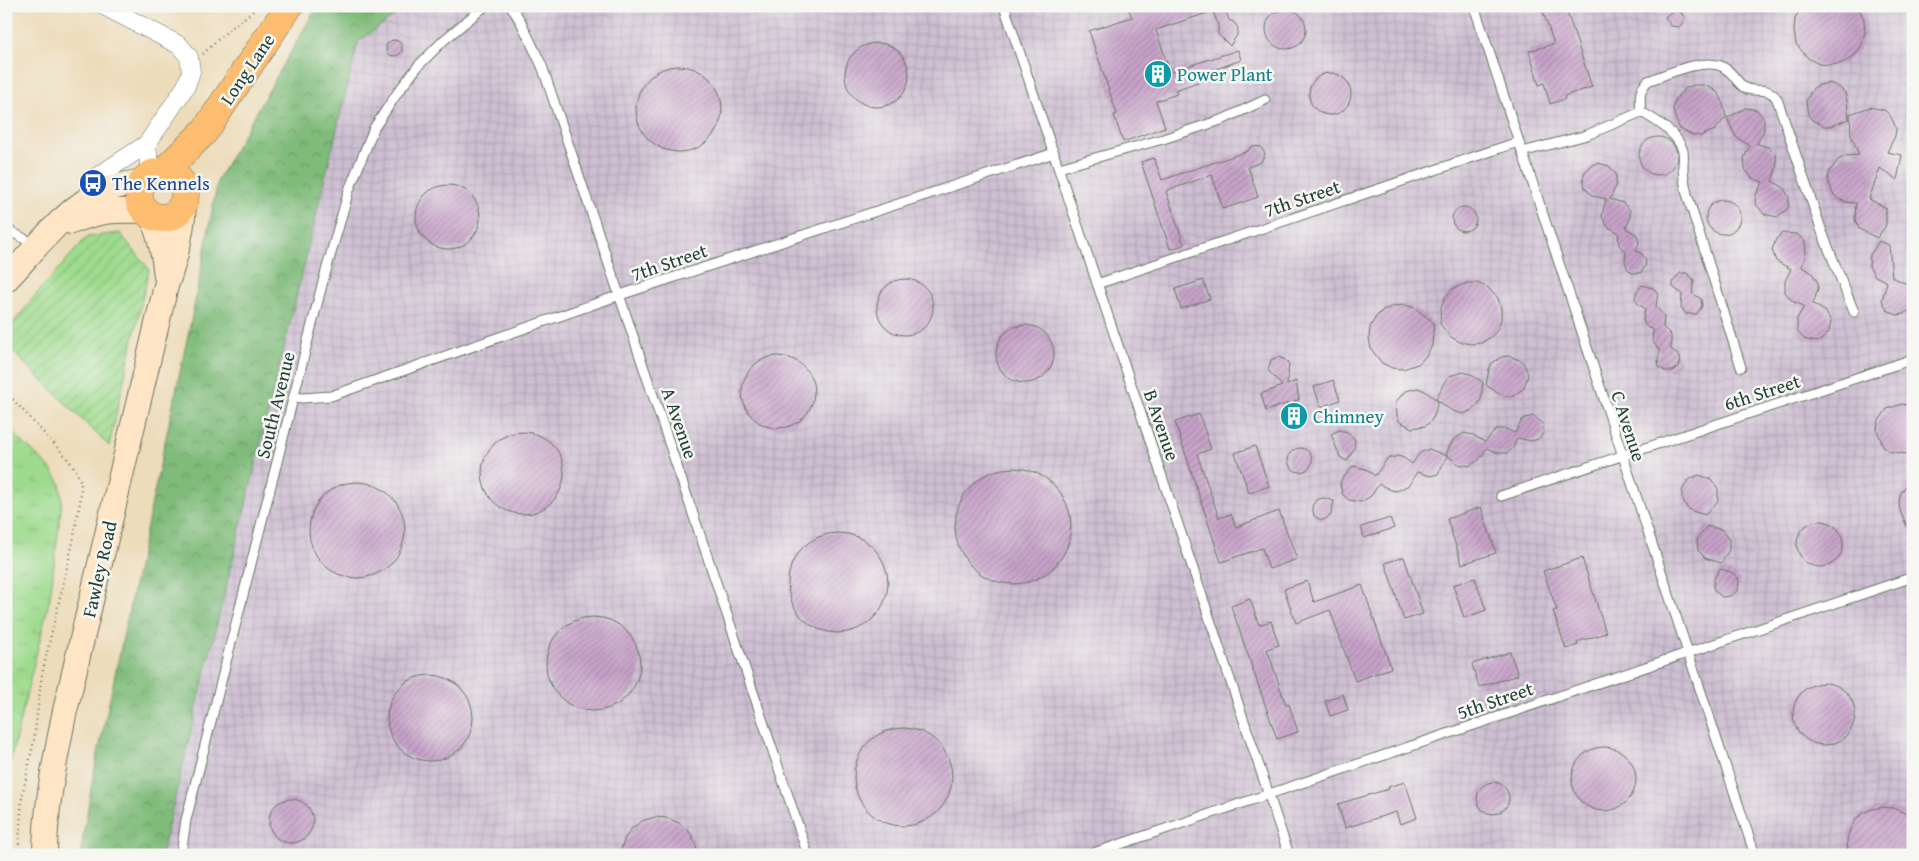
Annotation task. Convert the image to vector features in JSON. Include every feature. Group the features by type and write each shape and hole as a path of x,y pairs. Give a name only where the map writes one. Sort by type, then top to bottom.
{"main road":[{"name":"Long Lane","path":"154,176 204,132 289,6"},
{"name":"Long Lane","path":"184,199 194,177 204,132"},
{"path":"148,213 140,200 141,187 154,176"},
{"path":"6,280 46,238 82,203 102,192 154,176 176,177 184,188 184,199 176,214 170,217 157,218 148,213 110,210 95,213 46,238"},
{"name":"Fawley Road","path":"45,855 45,830 64,715 166,286 176,259 183,228 184,199"},
{"name":"Fawley Road","path":"148,213 160,235 165,258 166,286"}],"street":[{"path":"95,178 147,144 186,86 191,72 189,57 179,45 104,6"},
{"path":"147,144 148,166 154,176"}],"lane":[{"name":"South Avenue","path":"181,855 186,820 294,396 349,190 372,134 394,97 419,65 452,32 485,6"},
{"name":"A Avenue","path":"511,6 542,66 808,855"},
{"name":"B Avenue","path":"1004,6 1289,855"},
{"name":"C Avenue","path":"1474,6 1755,855"},
{"path":"1641,112 1640,94 1643,86 1648,81 1705,64 1714,64 1726,68 1745,87 1765,90 1773,94 1780,109 1822,232 1854,312"},
{"path":"1059,168 1198,128 1224,119 1265,100"},
{"path":"1522,152 1587,135 1641,112"},
{"path":"1641,112 1654,119 1680,143 1686,194 1741,367"},
{"name":"7th Street","path":"1097,284 1518,142"},
{"name":"7th Street","path":"294,396 303,398 332,396 620,295 1054,152"},
{"path":"6,229 46,238"},
{"name":"6th Street","path":"1501,496 1913,359"},
{"name":"5th Street","path":"1088,855 1913,577"}],"path":[{"path":"191,72 203,54 260,6"},
{"path":"6,392 67,458 76,470 81,484 81,496 73,542 42,674 34,740 22,797 18,855"}],"shaded area":[{"path":"408,6 1913,6 1913,855 161,855 358,42"}],"green space":[{"path":"317,6 408,6 358,42 161,855 80,855 93,777 195,302 218,179"},
{"path":"120,233 149,269 109,446 6,345 6,332 87,237"},
{"path":"6,426 49,467 60,483 62,500 50,598 6,778"}],"building":[{"name":"Power Plant","path":"1146,6 1148,11 1161,6 1224,6 1229,20 1234,22 1238,28 1237,35 1230,46 1218,34 1218,25 1213,11 1156,30 1170,72 1238,50 1241,60 1213,70 1215,76 1175,90 1177,94 1156,101 1165,127 1123,142 1114,115 1117,114 1089,31 1132,17 1129,10"},
{"path":"1541,6 1565,6 1592,87 1564,96 1565,99 1550,104 1544,83 1539,85 1529,51 1554,44"},
{"path":"1801,6 1858,6 1864,20 1865,32 1862,44 1855,55 1843,63 1831,65 1819,64 1808,58 1796,44 1794,31 1795,19"},
{"path":"1286,9 1300,15 1306,29 1300,43 1286,49 1272,43 1266,29 1272,15"},
{"path":"1673,10 1681,12 1684,17 1683,23 1679,27 1671,26 1665,17"},
{"path":"394,40 402,48 394,56 386,48"},
{"path":"877,43 895,49 903,57 909,75 903,93 895,101 877,107 859,101 851,93 845,75 851,57 859,49"},
{"path":"679,66 695,70 709,79 718,93 722,109 718,125 709,139 695,148 679,152 663,148 649,139 640,125 636,109 640,93 649,79 663,70"},
{"path":"1330,73 1345,79 1351,94 1345,109 1330,115 1315,109 1309,94 1315,79"},
{"path":"1830,83 1845,93 1849,119 1831,126 1824,126 1812,120 1808,115 1806,101 1813,88"},
{"path":"1694,85 1703,85 1718,93 1722,100 1726,117 1715,130 1700,136 1692,135 1680,129 1673,109 1679,94 1686,88"},
{"path":"1870,107 1884,110 1890,115 1896,128 1895,136 1887,152 1902,155 1897,180 1880,168 1869,199 1886,208 1886,225 1877,238 1859,229 1855,220 1856,203 1839,199 1833,194 1828,180 1829,172 1838,160 1845,156 1859,155 1851,135 1850,114"},
{"path":"1746,108 1757,110 1764,119 1764,130 1757,144 1768,147 1776,155 1777,165 1772,181 1783,187 1789,197 1788,208 1777,217 1764,214 1755,203 1756,195 1763,182 1752,178 1745,169 1744,158 1750,146 1736,137 1727,118"},
{"path":"1658,137 1665,138 1671,143 1676,149 1676,163 1671,169 1665,174 1658,175 1651,174 1645,169 1640,163 1639,156 1640,149 1645,143 1651,138"},
{"path":"1252,146 1261,147 1265,154 1261,162 1248,167 1258,197 1223,209 1212,175 1166,191 1184,245 1170,249 1141,162 1154,158 1162,180 1248,151"},
{"path":"1598,163 1609,166 1616,174 1616,186 1610,199 1623,203 1630,210 1630,219 1626,228 1637,235 1639,242 1636,251 1642,254 1646,260 1645,267 1640,273 1632,273 1627,268 1625,262 1626,252 1619,245 1618,232 1608,227 1603,219 1602,215 1606,199 1593,196 1585,188 1583,178 1585,172 1592,165"},
{"path":"442,185 454,185 471,194 478,205 480,217 478,229 471,240 454,249 442,249 430,244 421,235 416,223 416,211 421,199 430,190"},
{"path":"1723,200 1735,205 1740,217 1735,229 1723,234 1711,229 1706,217 1711,205"},
{"path":"1464,207 1473,210 1476,219 1473,228 1464,231 1455,228 1452,219 1455,210"},
{"path":"1782,233 1797,234 1805,242 1806,253 1802,267 1812,273 1818,283 1813,304 1825,311 1831,321 1829,332 1816,342 1804,339 1797,331 1797,319 1804,306 1792,301 1785,292 1785,281 1791,269 1776,261 1772,250 1776,239"},
{"path":"1879,241 1889,245 1892,277 1913,288 1913,308 1903,314 1897,315 1887,310 1882,300 1887,282 1875,276 1869,266 1870,255"},
{"path":"1680,273 1687,273 1694,280 1692,293 1701,299 1702,306 1697,314 1686,314 1681,307 1682,294 1673,287 1673,282"},
{"path":"905,279 916,281 925,287 931,296 933,307 931,318 925,327 916,333 905,335 894,333 885,327 879,318 877,307 879,296 885,287 894,281"},
{"path":"1203,280 1210,299 1181,309 1175,289"},
{"path":"1467,283 1477,283 1487,287 1498,298 1501,308 1501,319 1498,329 1491,337 1481,343 1460,342 1451,337 1440,324 1441,307 1445,297 1452,289"},
{"path":"1642,285 1653,288 1658,293 1656,306 1664,316 1663,327 1671,335 1671,349 1680,360 1678,367 1672,371 1665,371 1659,367 1660,351 1652,341 1653,330 1646,326 1643,320 1645,308 1639,305 1635,298 1637,291"},
{"path":"1405,305 1415,308 1434,323 1432,346 1418,364 1403,369 1392,368 1382,363 1371,349 1370,327 1383,310"},
{"path":"1025,325 1041,330 1049,338 1054,354 1049,370 1041,378 1025,383 1009,378 1001,370 996,354 1001,338 1009,330"},
{"path":"778,356 798,362 808,372 814,392 808,412 798,422 778,428 758,422 748,412 742,392 748,372 758,362"},
{"path":"1509,356 1522,361 1528,375 1524,388 1513,396 1499,394 1486,385 1492,363 1502,357"},
{"path":"1278,357 1284,359 1289,364 1287,385 1296,381 1299,400 1294,401 1301,415 1300,419 1296,421 1289,419 1288,403 1266,411 1261,394 1282,386 1268,370 1271,360"},
{"path":"1463,372 1483,382 1481,399 1478,405 1463,414 1452,411 1436,399 1449,376"},
{"path":"1333,380 1340,400 1321,407 1314,387"},
{"path":"1418,388 1438,401 1434,416 1430,422 1425,426 1412,428 1400,422 1397,416 1396,402 1405,391"},
{"path":"1902,404 1913,406 1913,452 1906,454 1889,451 1883,446 1877,430 1878,422 1887,409"},
{"path":"1199,414 1211,449 1197,454 1219,518 1231,514 1236,527 1279,511 1297,559 1269,569 1262,548 1221,562 1175,422"},
{"path":"1534,416 1542,423 1544,432 1538,439 1531,441 1517,438 1513,448 1507,453 1498,453 1487,448 1479,460 1469,466 1458,464 1446,454 1453,440 1464,433 1473,435 1485,442 1497,429 1506,429 1515,433 1522,420"},
{"path":"1339,430 1348,432 1355,440 1354,449 1347,461 1340,457 1331,434"},
{"path":"523,432 539,435 552,444 561,457 564,473 561,489 552,502 539,511 523,514 507,511 494,502 485,489 482,473 485,457 494,444 507,435"},
{"path":"1255,446 1269,486 1249,493 1235,453"},
{"path":"1300,448 1309,451 1312,460 1309,469 1300,472 1291,469 1288,460 1291,451"},
{"path":"1429,449 1447,456 1438,474 1430,476 1417,472 1409,485 1397,491 1379,484 1371,496 1361,502 1349,500 1343,495 1340,486 1341,480 1353,466 1366,469 1375,476 1387,459 1398,456 1412,464 1420,453"},
{"path":"1013,468 1035,472 1045,477 1054,485 1062,494 1067,504 1071,526 1067,548 1062,558 1054,567 1045,575 1035,580 1013,584 991,580 981,575 972,567 964,558 959,548 955,526 959,504 964,494 972,485 981,477 991,472"},
{"path":"1699,475 1711,479 1718,489 1718,501 1705,515 1687,508 1682,497 1682,491 1688,480"},
{"path":"1913,476 1913,539 1900,511 1899,502 1901,493"},
{"path":"357,482 375,486 391,496 401,512 405,530 401,548 391,564 375,574 357,578 339,574 323,564 313,548 309,530 313,512 323,496 339,486"},
{"path":"1323,498 1334,501 1331,515 1321,520 1314,516 1312,506 1316,500"},
{"path":"1481,507 1496,553 1462,564 1447,519"},
{"path":"1390,518 1394,528 1364,538 1361,527"},
{"path":"1820,521 1833,525 1839,531 1843,544 1839,557 1833,563 1820,567 1807,563 1801,557 1797,544 1801,531 1807,525"},
{"path":"1707,526 1723,530 1729,539 1729,550 1721,563 1705,558 1698,550 1697,539"},
{"path":"838,533 857,537 874,547 884,564 888,583 884,602 874,619 857,629 838,633 819,629 802,619 792,602 788,583 792,564 802,547 819,537"},
{"path":"1404,557 1423,614 1404,620 1385,563"},
{"path":"1582,558 1606,633 1577,642 1578,645 1566,649 1553,611 1557,610 1543,571"},
{"path":"1720,569 1731,572 1738,578 1737,591 1730,596 1722,597 1713,587 1714,579"},
{"path":"1475,578 1486,610 1464,618 1453,585"},
{"path":"1307,581 1314,602 1362,585 1391,668 1355,681 1330,610 1296,623 1284,589"},
{"path":"1250,599 1259,625 1271,621 1279,645 1267,649 1286,705 1289,704 1298,732 1277,739 1231,606"},
{"path":"584,617 602,617 627,630 637,646 640,664 637,682 627,698 602,711 584,711 559,698 546,673 546,655 559,630"},
{"path":"1510,652 1518,675 1479,687 1472,664"},
{"path":"430,675 447,678 461,687 470,701 473,718 470,735 461,749 447,758 430,761 413,758 399,749 390,735 387,718 390,701 399,687 413,678"},
{"path":"1824,683 1836,685 1846,692 1853,702 1855,714 1853,726 1846,736 1836,743 1824,745 1812,743 1802,736 1795,726 1793,714 1795,702 1802,692 1812,685"},
{"path":"1343,694 1348,710 1330,716 1325,701"},
{"path":"903,728 922,732 937,743 948,758 952,777 948,796 937,811 922,822 903,826 884,822 869,811 858,796 854,777 858,758 869,743 884,732"},
{"path":"1598,747 1610,747 1627,756 1634,767 1636,779 1634,791 1627,802 1610,811 1598,811 1586,806 1577,797 1572,785 1572,773 1577,761 1586,752"},
{"path":"1405,782 1417,818 1400,824 1396,812 1345,828 1338,804 1389,789 1388,787"},
{"path":"1493,782 1504,787 1509,798 1504,809 1493,814 1482,809 1477,798 1482,787"},
{"path":"287,799 295,799 307,805 313,821 307,837 295,843 287,843 275,837 269,825 269,817 275,805"},
{"path":"1881,807 1893,808 1905,813 1913,821 1913,855 1848,855 1847,839 1851,827 1858,817 1869,810"},
{"path":"655,817 667,818 679,823 689,831 695,842 698,855 619,855 625,838 632,828 642,821"}],"place":[{"name":"Power Plant","path":"1158,74"},
{"name":"The Kennels","path":"93,183"},
{"name":"Chimney","path":"1294,416"}]}
